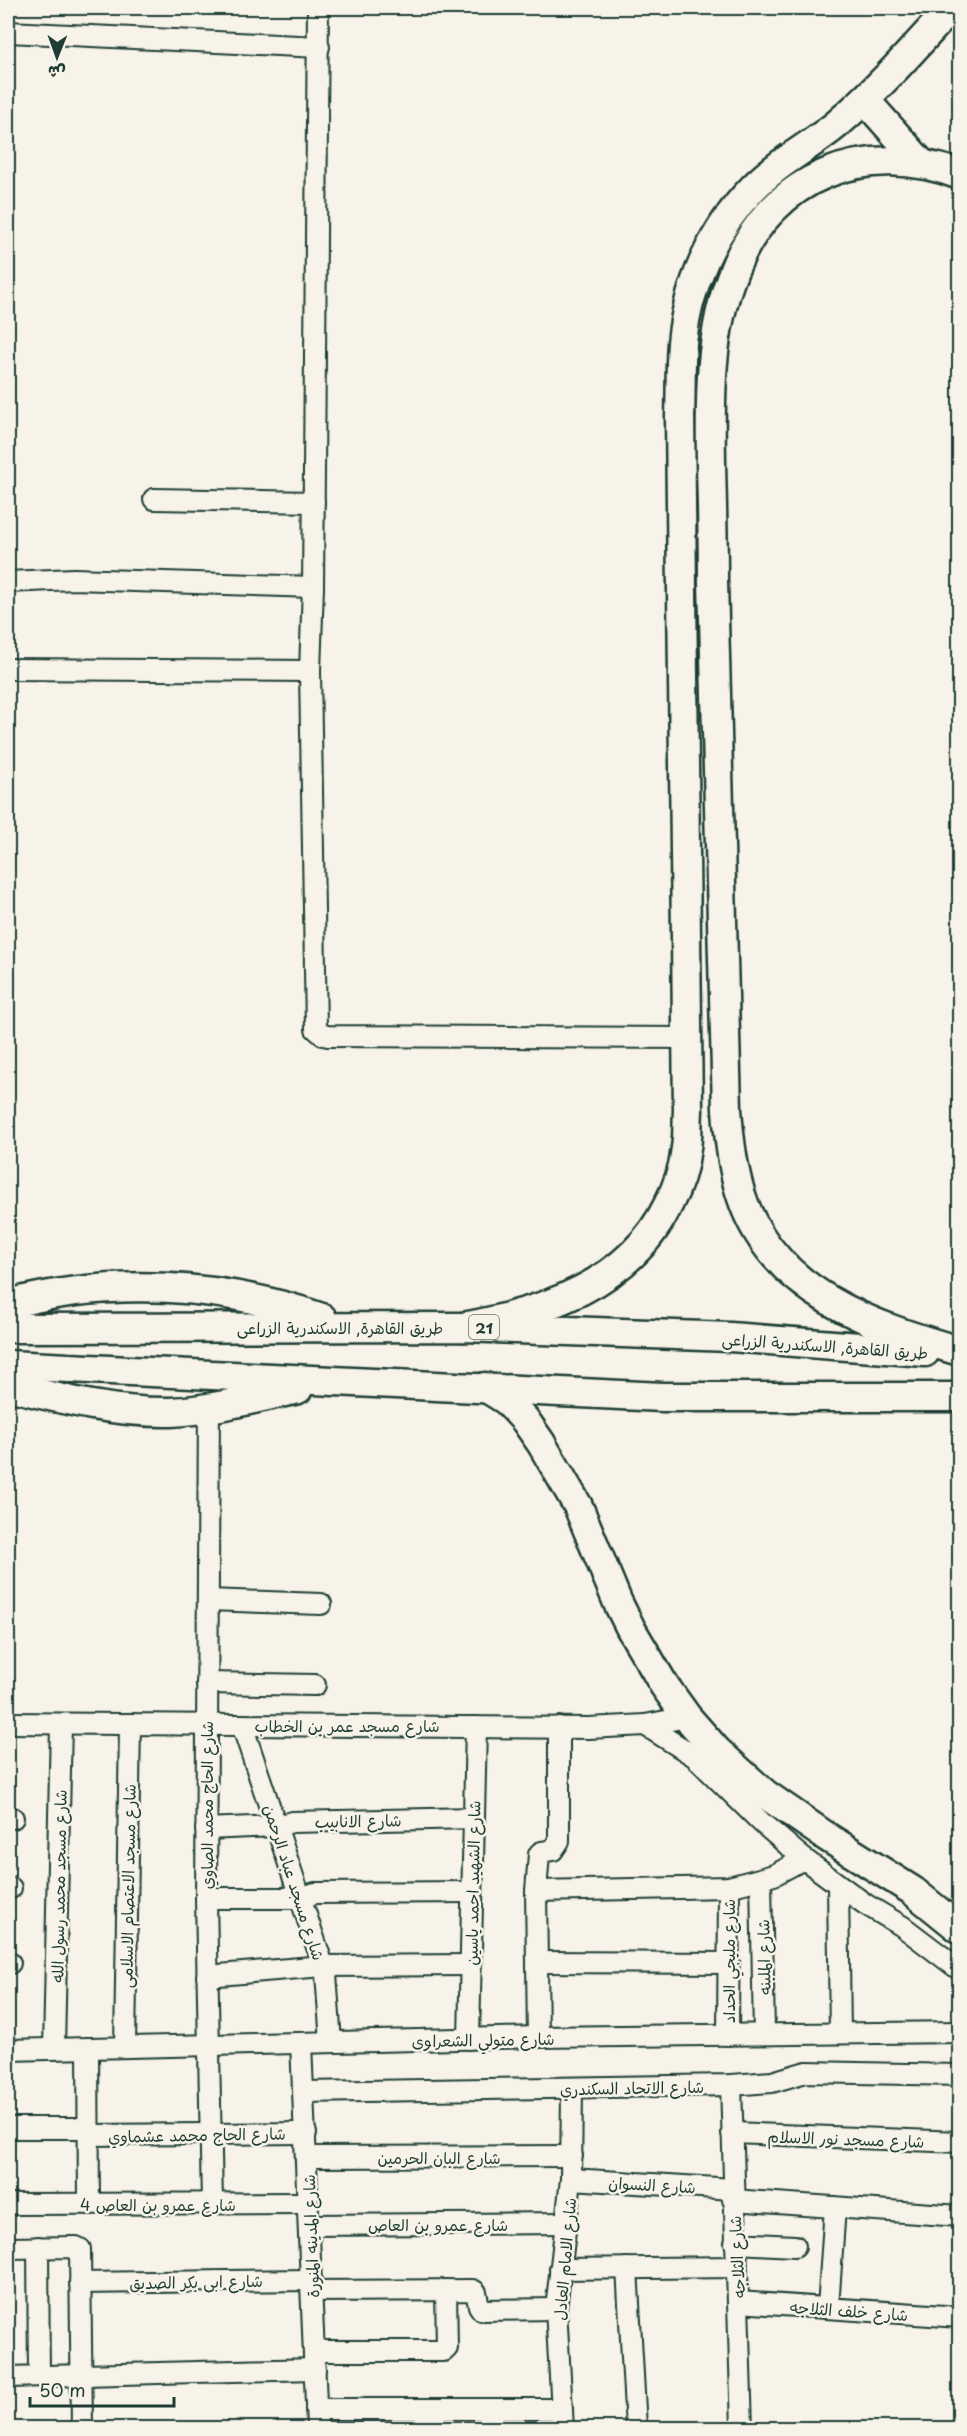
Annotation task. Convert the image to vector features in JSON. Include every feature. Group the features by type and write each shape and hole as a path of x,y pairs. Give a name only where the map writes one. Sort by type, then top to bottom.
{"highway":[{"path":"463,1327 536,1310 606,1277 636,1253 660,1222 677,1188 686,1150 688,1038 680,417 682,343 687,309 712,244 730,215 752,189 776,168 835,126 865,100 951,8"},
{"path":"865,100 921,163"},
{"path":"960,175 921,163 888,160 855,164 823,174 794,190 769,211 749,238 734,270 723,303 715,338 710,414 718,838 727,1109 731,1154 741,1197 761,1236 774,1254 788,1271 823,1299 862,1319 960,1353"},
{"path":"685,838 718,838"},
{"path":"8,1304 85,1289 139,1286 192,1289 245,1296 297,1309 347,1327"},
{"name":"طريق القاهرة, الاسكندرية الزراعى","path":"8,1328 463,1327 730,1337 960,1353"},
{"path":"8,1365 662,1397 960,1397"},
{"path":"8,1386 102,1408 173,1412 209,1407 341,1380"},
{"path":"485,1387 506,1400 525,1420 540,1443 578,1506 631,1629 664,1685 687,1718 717,1751 765,1794 826,1838 934,1906 960,1929"}],"street":[{"path":"318,8 314,587 310,671 315,1012 318,1032 328,1036 688,1038"},
{"path":"8,32 319,47"},
{"path":"154,499 314,502"},
{"path":"8,582 74,579 314,587"},
{"path":"8,669 310,671"},
{"name":"شارع الحاج محمد الصاوي","path":"209,1407 206,1898 212,2204"},
{"path":"208,1600 321,1604"},
{"path":"207,1683 315,1685"},
{"name":"شارع مسجد عمر بن الخطاب","path":"8,1723 589,1728 645,1725 687,1718"},
{"name":"شارع مسجد محمد رسول الله","path":"54,2049 61,1724"},
{"name":"شارع مسجد الاعتصام الاسلامى","path":"125,2048 130,1724"},
{"name":"شارع مسجد عباد الرحمن","path":"242,1725 323,1966 329,1990 331,2043"},
{"path":"645,1725 694,1756 762,1823 804,1859 838,1885 902,1926 960,1970"},
{"name":"شارع الشهيد احمد ياسين","path":"469,2039 476,1726"},
{"path":"537,2037 536,1891 539,1854 553,1850 559,1841 559,1727"},
{"name":"شارع الانابيب","path":"206,1828 277,1826 292,1822 474,1818"},
{"path":"536,1891 729,1887 761,1880 804,1859"},
{"name":"شارع الملبنه","path":"761,1880 764,2034"},
{"path":"838,1885 840,2033"},
{"name":"شارع مليجي الحداد","path":"728,2035 729,1887"},
{"path":"206,1898 301,1898 315,1893 472,1892"},
{"path":"537,1962 729,1964"},
{"path":"207,1976 323,1966 471,1965"},
{"name":"شارع متولي الشعراوى","path":"8,2050 537,2037 960,2032"},
{"name":"شارع المدينه المنورة","path":"302,2043 316,2419"},
{"path":"88,2048 89,2204"},
{"name":"شارع الاتحاد السكندري","path":"304,2092 731,2085 772,2082 806,2072 960,2075"},
{"name":"شارع الثلاجه","path":"731,2085 742,2428"},
{"name":"شارع الامام العادل","path":"563,2428 556,2308 568,2223 572,2156 572,2089"},
{"name":"شارع الحاج محمد عشماوي","path":"8,2128 89,2132 306,2133"},
{"name":"شارع مسجد نور الاسلام","path":"732,2133 960,2142"},
{"name":"شارع البان الحرمين","path":"307,2157 572,2156"},
{"name":"شارع النسوان","path":"571,2180 733,2194 835,2207 960,2216"},
{"name":"شارع عمرو بن العاص 4","path":"8,2204 308,2203"},
{"path":"828,2308 835,2207"},
{"name":"شارع عمرو بن العاص","path":"309,2225 568,2223"},
{"path":"735,2242 795,2246"},
{"path":"38,2247 39,2376"},
{"path":"8,2248 78,2247 80,2251 82,2428"},
{"path":"560,2270 736,2267"},
{"path":"627,2268 636,2428"},
{"name":"شارع ابى بكر الصديق","path":"80,2283 312,2285 475,2290 482,2310 556,2308"},
{"path":"8,2377 81,2375 444,2351 447,2348 446,2290"},
{"name":"شارع خلف الثلاجه","path":"738,2302 960,2317"},
{"path":"316,2419 562,2409"}]}
